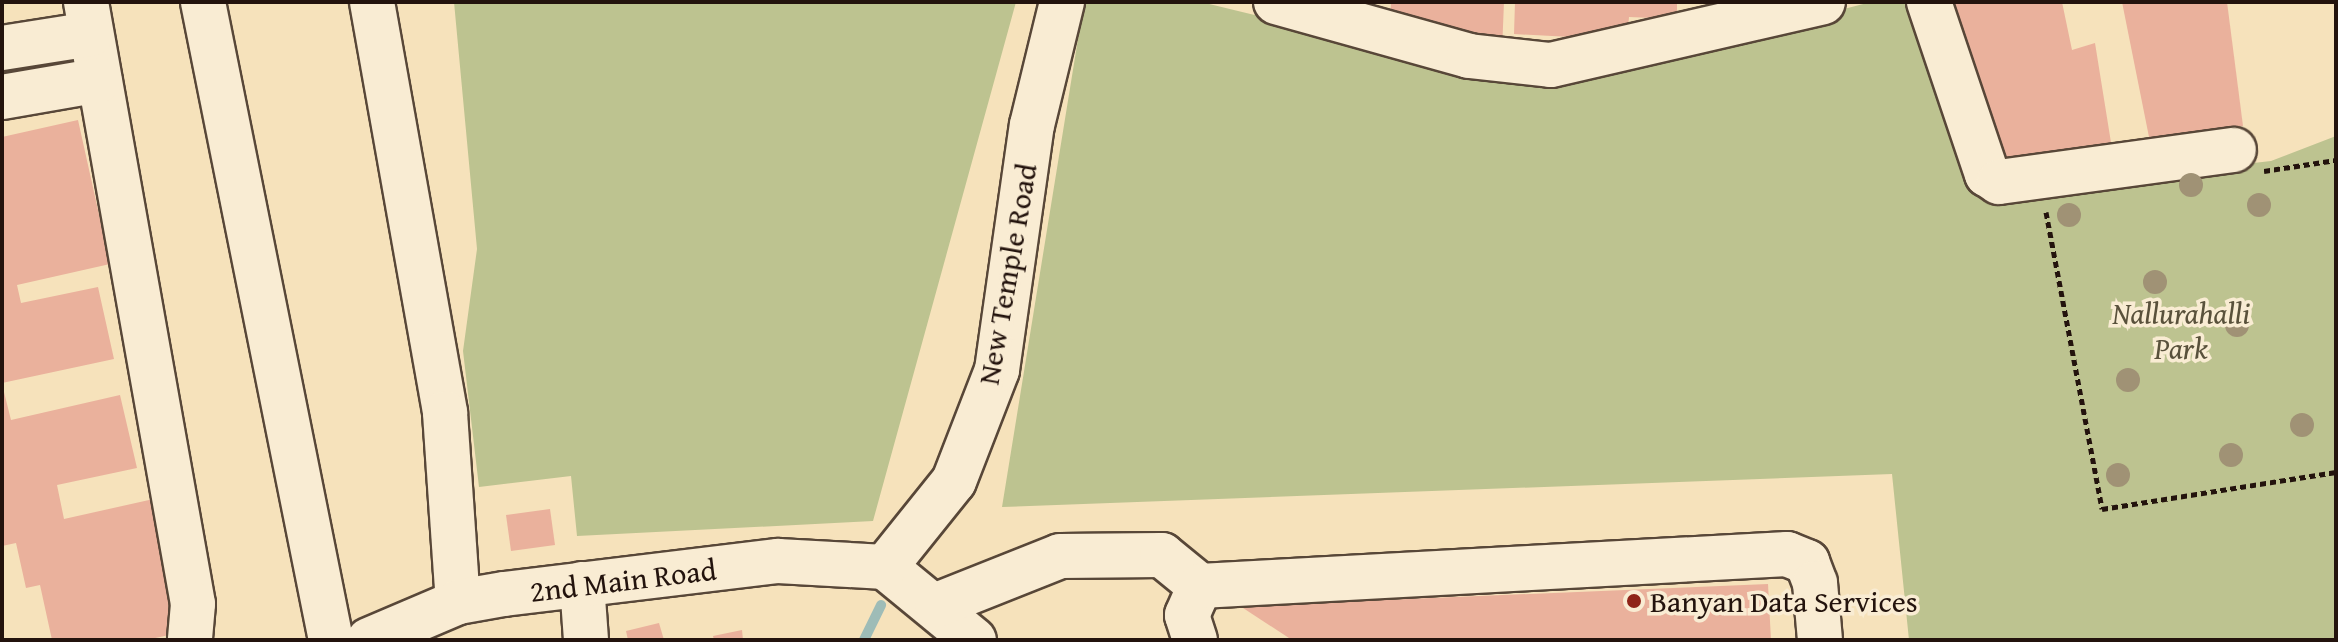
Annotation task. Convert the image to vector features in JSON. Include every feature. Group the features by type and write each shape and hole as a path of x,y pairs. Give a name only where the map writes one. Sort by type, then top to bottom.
{"street":[{"path":"203,2 331,640"},
{"path":"372,2 445,413 458,602"},
{"name":"New Temple Road","path":"885,567 954,481 997,370 1032,125 1062,2"},
{"path":"1276,2 1469,56 1551,65 1823,2"},
{"path":"1929,2 1987,174 1999,182 2247,161"},
{"path":"2,48 89,18 193,604 190,640"},
{"path":"2,97 100,80"},
{"path":"937,605 1060,556 1162,555 1200,586 1787,554 1807,562 1820,640"},
{"name":"2nd Main Road","path":"369,640 418,630 458,602 582,584 778,561 885,567"},
{"path":"885,567 937,605 974,640"},
{"path":"582,584 586,640"},
{"path":"1195,640 1187,615 1200,586"}],"path":[{"path":"2247,161 2336,160"},
{"path":"2044,204 2102,509 2336,472"}],"green space":[{"path":"454,2 1016,2 873,521 577,536 571,476 479,487 463,351 477,249"},
{"name":"Nallurahalli Park","path":"1084,2 1201,2 1545,86 1871,2 1908,2 1982,194 2271,161 2336,136 2336,640 1909,640 1892,474 1002,507"}],"building":[{"path":"1391,2 1504,2 1502,51 1458,49 1457,29 1390,22"},
{"path":"1515,2 1677,2 1677,19 1629,17 1627,40 1514,34"},
{"path":"1941,2 2062,2 2072,50 2095,43 2113,155 2004,177"},
{"path":"2122,2 2227,2 2243,126 2150,142"},
{"path":"78,120 110,264 17,285 21,303 98,287 114,359 2,383 2,137"},
{"path":"2,384 11,420 120,395 137,468 57,485 64,519 158,498 188,631 146,640 52,640 40,585 26,588 16,543 2,546"},
{"path":"550,509 555,545 511,551 506,515"},
{"path":"1768,584 1771,640 1292,640 1240,606"},
{"path":"659,623 664,640 628,640 626,631"},
{"path":"742,630 743,640 714,640 713,636"}],"waterway":[{"path":"864,640 881,605"}],"place":[{"name":"Banyan Data Services","path":"1634,601"}]}
